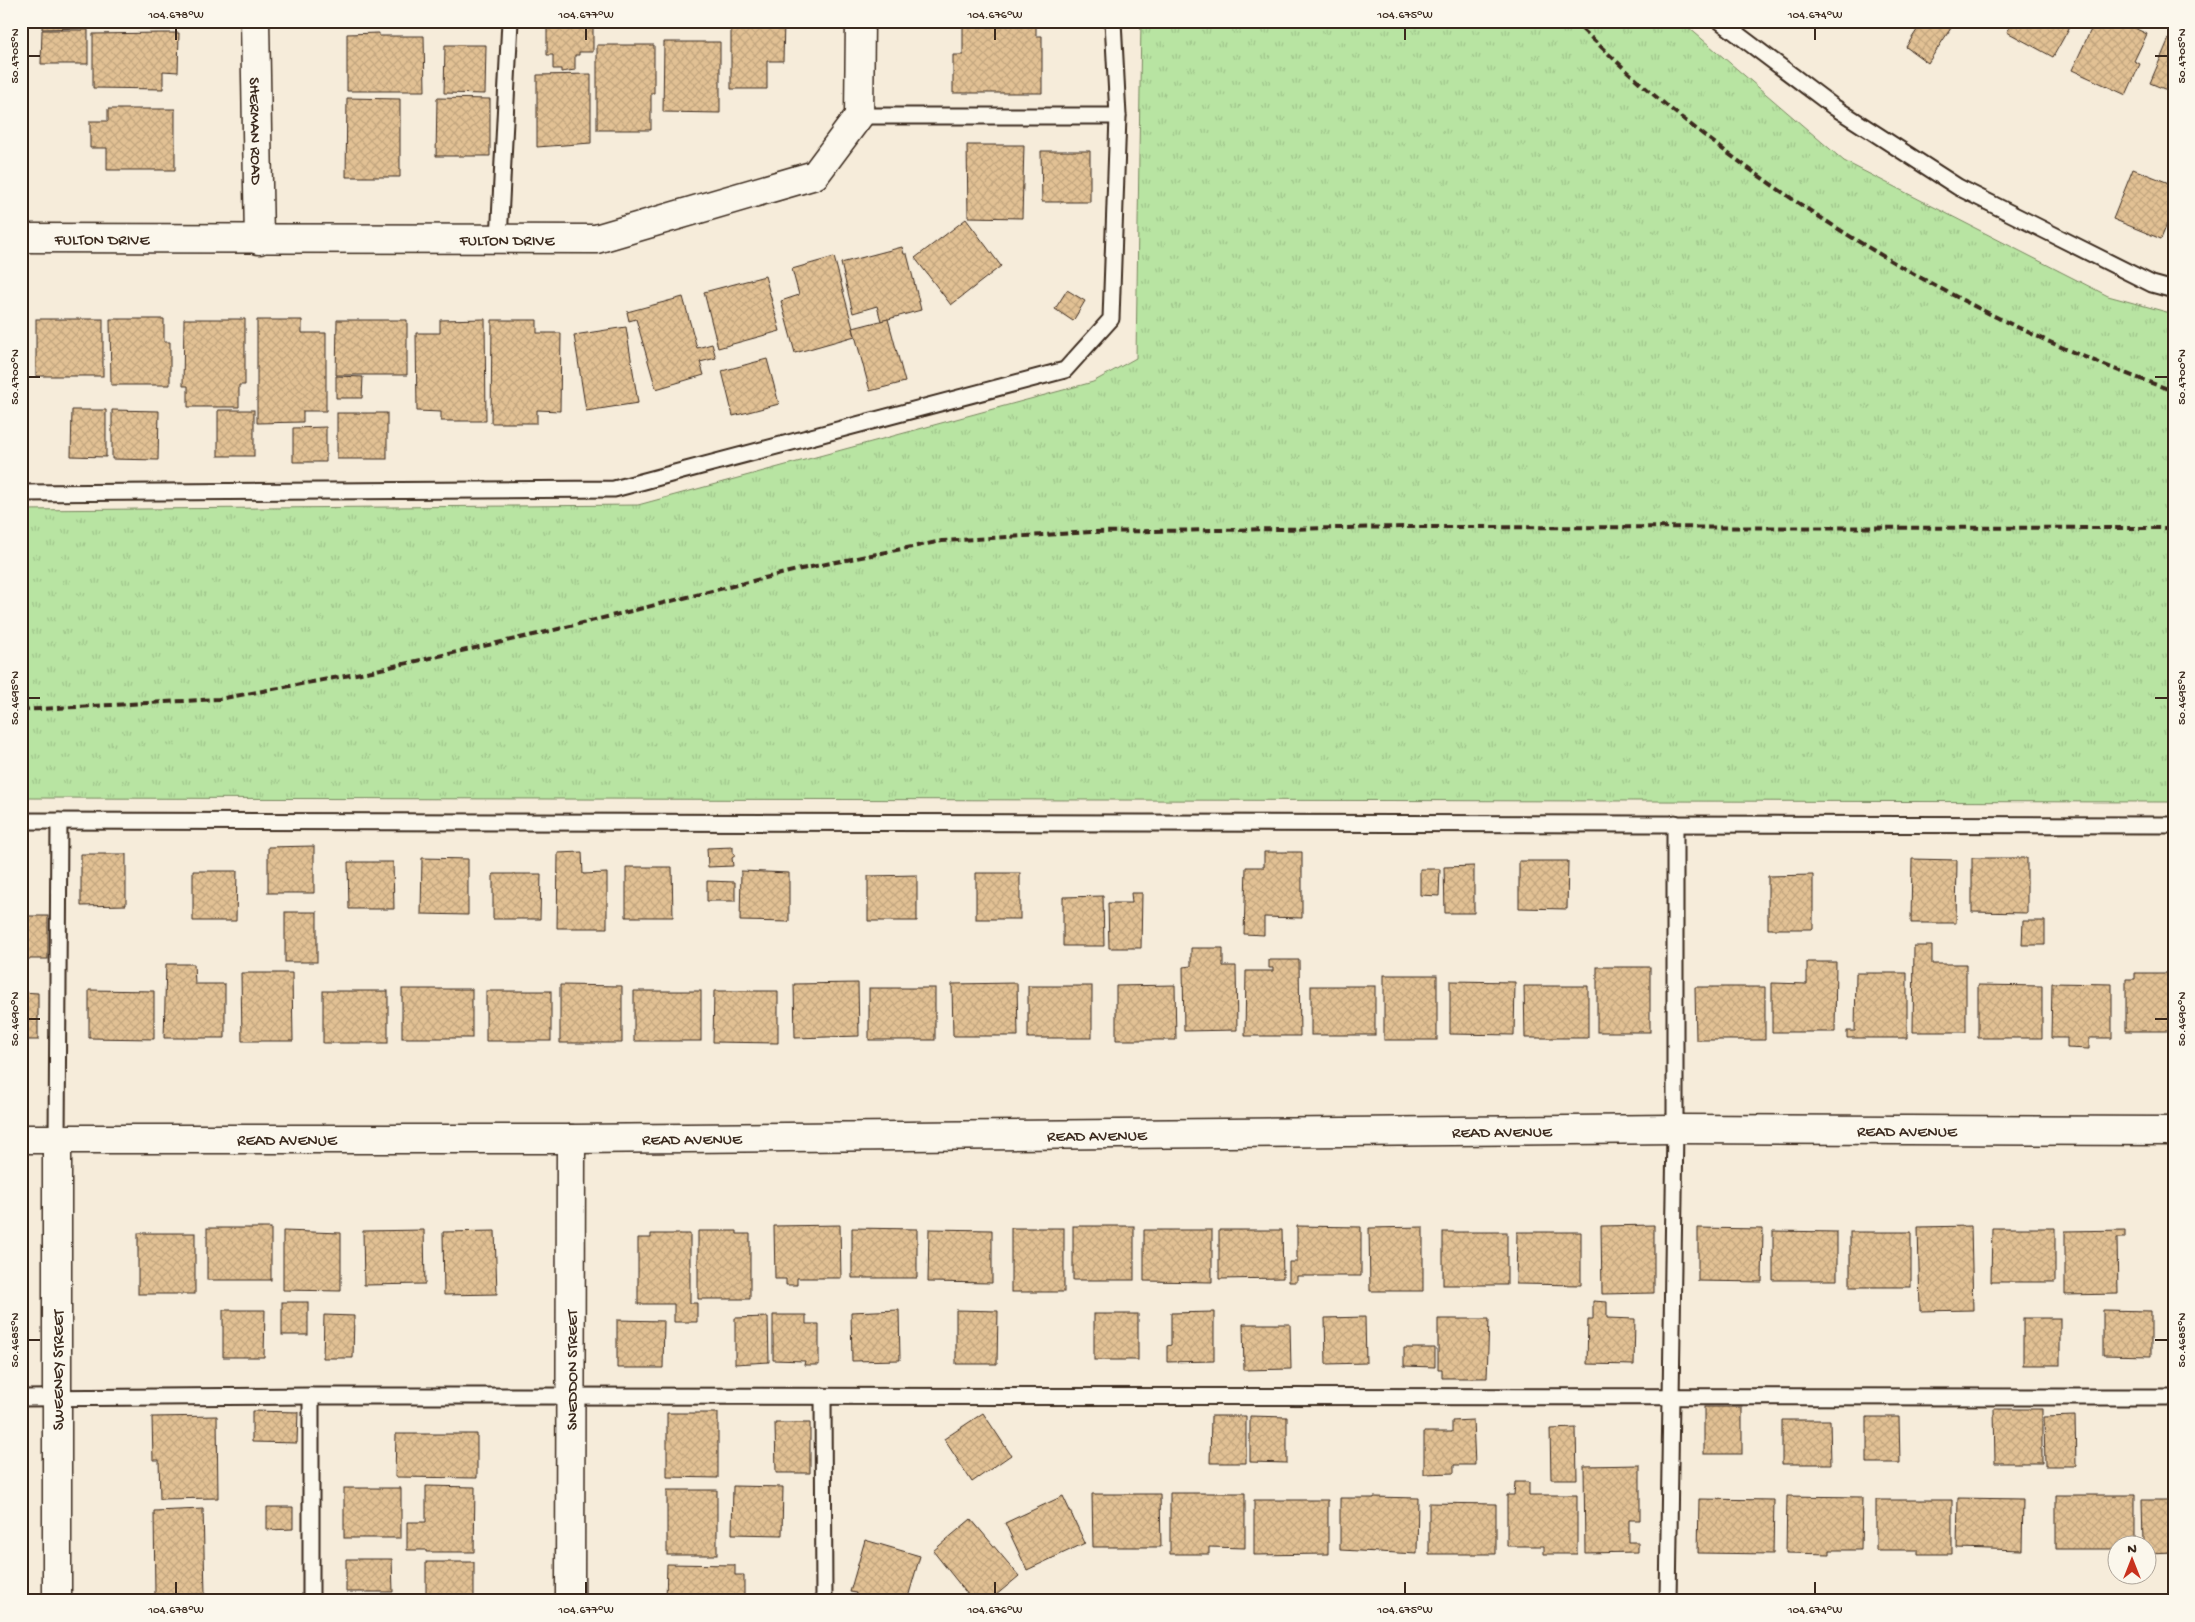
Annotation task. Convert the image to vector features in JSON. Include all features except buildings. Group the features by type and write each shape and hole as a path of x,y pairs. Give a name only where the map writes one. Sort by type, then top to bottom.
{"street":[{"name":"SHERMAN ROAD","path":"255,21 259,240"},
{"path":"859,116 860,21"},
{"name":"FULTON DRIVE","path":"21,238 259,240 596,239 815,175 859,116"},
{"name":"READ AVENUE","path":"21,1139 571,1139 1675,1129 2174,1131"},
{"name":"SWEENEY STREET","path":"57,1139 57,1601"},
{"name":"SNEDDON STREET","path":"570,1601 571,1139"}],"lane":[{"path":"499,240 510,21"},
{"path":"21,492 614,489 1065,370 1111,319 1118,116 1113,21"},
{"path":"1720,21 1834,107 1958,187 2152,284 2174,290"},
{"path":"859,116 1118,116"},
{"path":"21,821 1675,822 2174,825"},
{"path":"57,1139 59,821"},
{"path":"1668,1601 1675,1129 1675,822"},
{"path":"21,1398 311,1396 1671,1396 2174,1398"},
{"path":"311,1396 311,1601"},
{"path":"823,1396 824,1601"}],"green space":[{"path":"1141,21 1681,21 1844,161 2108,296 2174,314 2174,802 21,798 21,510 638,505 1093,382 1136,358"}],"railway":[{"path":"1573,21 1666,105 1783,193 1844,233 1972,305 2038,337 2174,391"},
{"path":"21,710 219,699 372,671 542,633 801,569 942,541 1092,532 1404,527 2174,528"}]}
